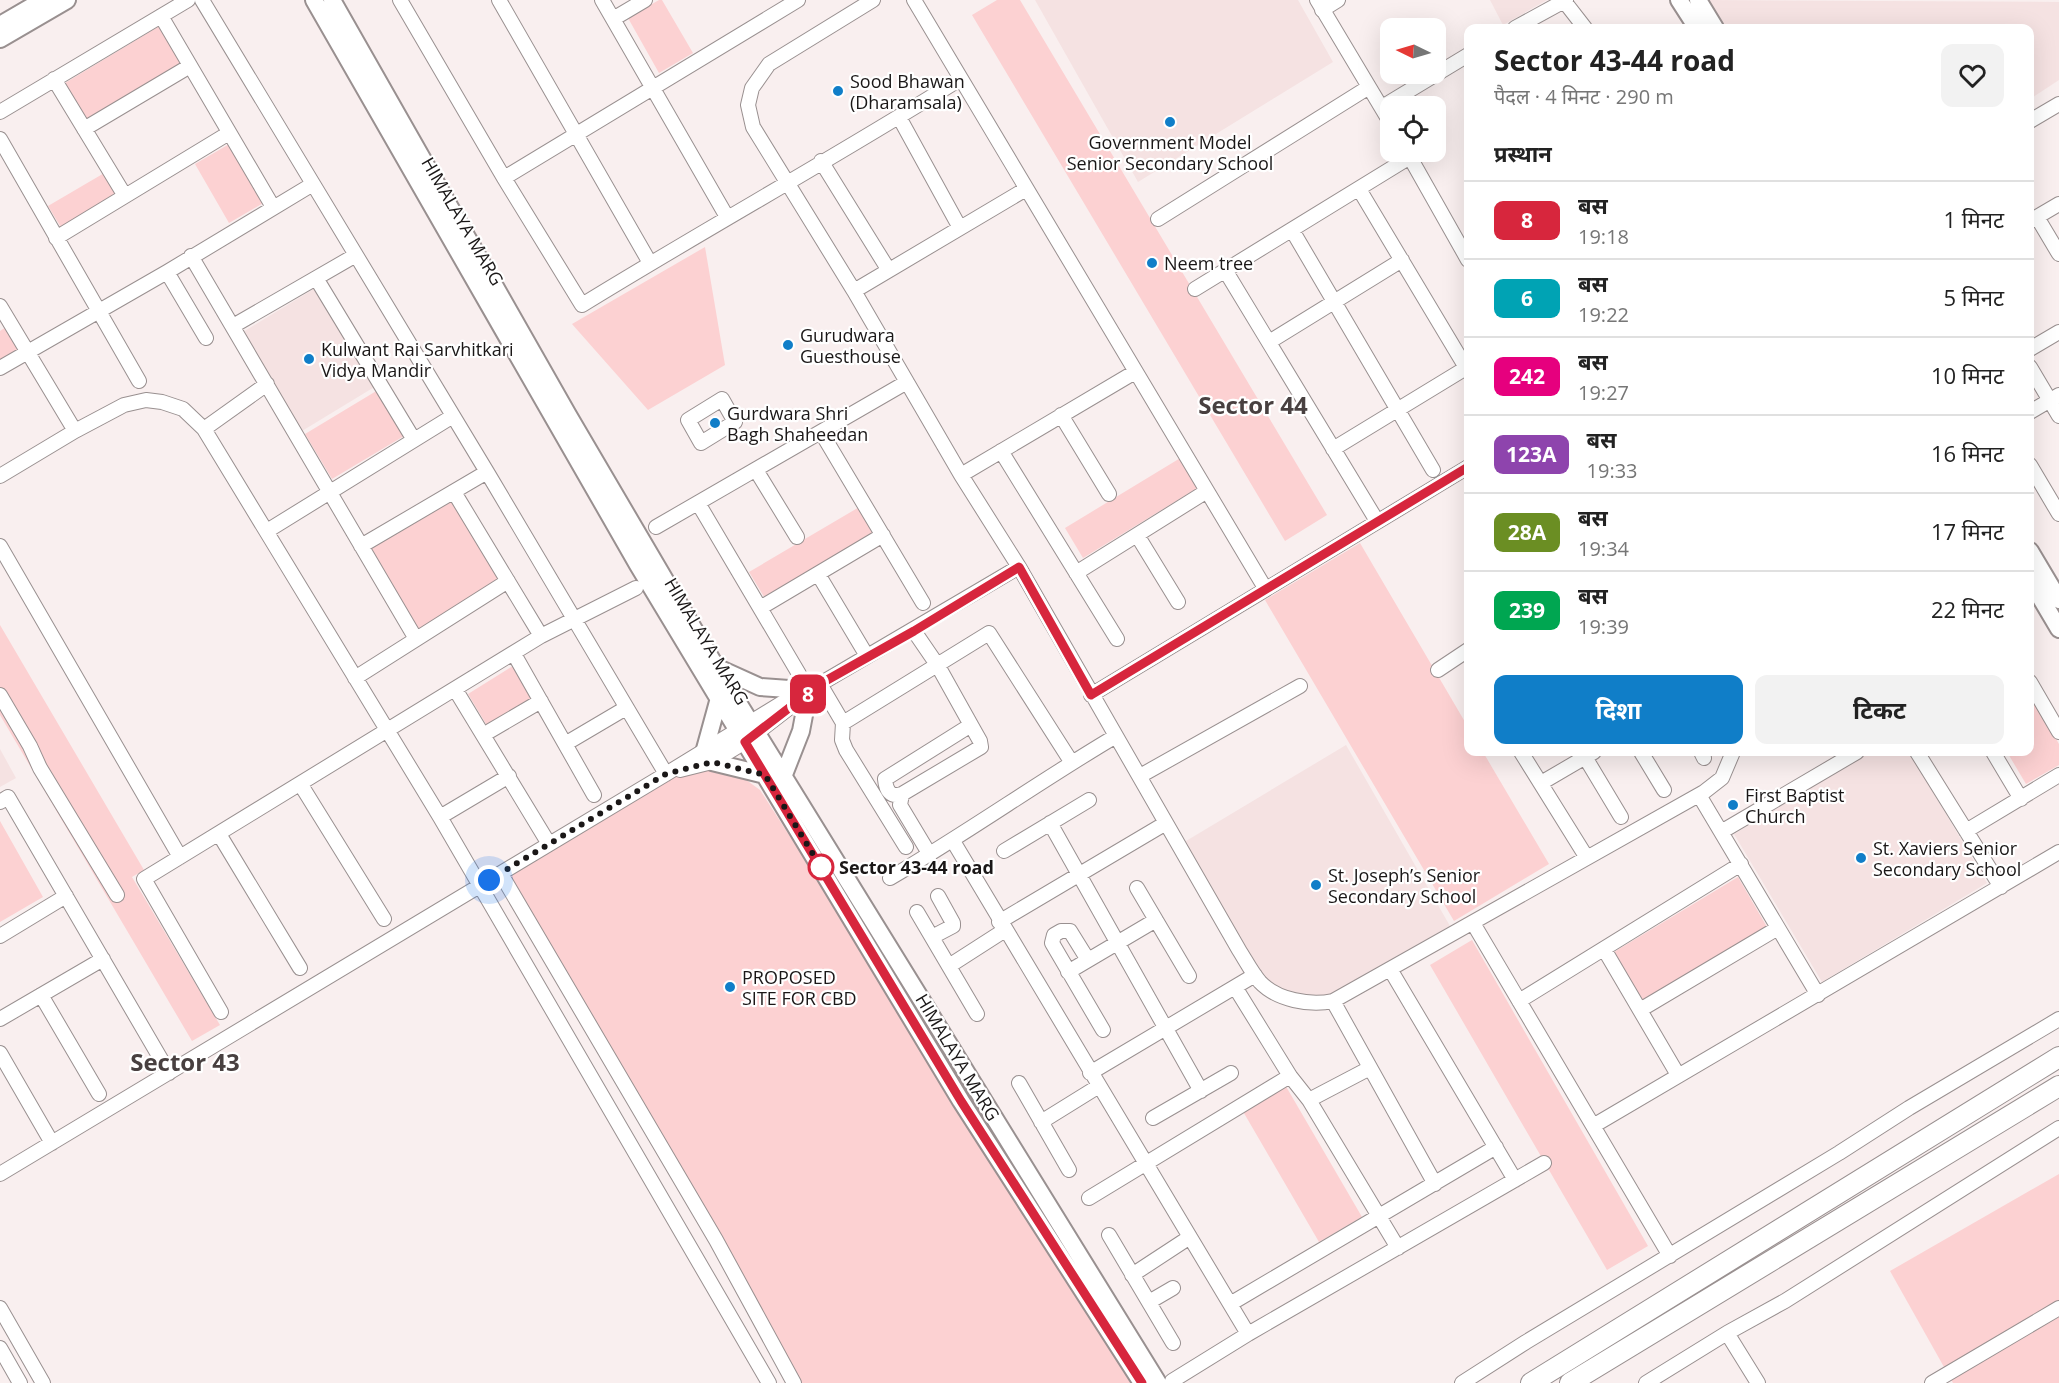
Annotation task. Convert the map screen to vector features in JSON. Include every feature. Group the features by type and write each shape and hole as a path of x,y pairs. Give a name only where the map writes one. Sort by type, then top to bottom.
{"highway":[{"path":"1532,1383 2059,1057"},
{"path":"1570,1383 2059,1086"}],"main road":[{"path":"0,25 43,0"},
{"path":"0,39 67,0"},
{"name":"HIMALAYA MARG","path":"314,0 627,546 719,698 783,777 1165,1382"},
{"name":"HIMALAYA MARG","path":"332,0 568,415 716,668 747,731 765,775 961,1101 1142,1383"},
{"path":"1679,0 1694,24"},
{"path":"1698,0 1713,24"},
{"path":"2034,558 2059,600"},
{"path":"2034,587 2059,629"},
{"path":"716,668 760,687 807,685 801,731 783,777"},
{"path":"719,698 709,756 765,775"}],"street":[{"path":"0,112 188,0"},
{"path":"202,0 666,774"},
{"path":"400,0 504,178 582,305 960,79"},
{"path":"499,0 650,263"},
{"path":"602,0 727,217"},
{"path":"613,19 645,0"},
{"path":"504,178 798,0"},
{"path":"873,0 769,64 752,88 748,105 753,127 854,291 961,475 1019,567 1091,695 1262,984 1296,1001 1323,1003 1333,1001 1700,795 1722,778 1731,756"},
{"path":"914,0 1265,588"},
{"path":"1338,0 1320,5 1380,104"},
{"path":"1522,24 1565,1 1582,24"},
{"path":"161,16 273,207"},
{"path":"1400,96 1464,57"},
{"path":"84,129 190,66"},
{"path":"54,79 125,196"},
{"path":"1158,219 1369,87"},
{"path":"2034,119 2059,104"},
{"path":"899,117 960,228"},
{"path":"56,238 229,133"},
{"path":"0,140 139,381"},
{"path":"821,161 888,269"},
{"path":"1195,289 1359,189 1397,162"},
{"path":"1413,162 1463,238"},
{"path":"0,368 167,272 313,184"},
{"path":"854,291 1026,189"},
{"path":"1359,189 1464,364"},
{"path":"2034,218 2059,204"},
{"path":"2034,220 2059,254"},
{"path":"1292,230 1433,470"},
{"path":"232,326 356,255"},
{"path":"191,256 416,639"},
{"path":"1269,342 1402,260"},
{"path":"1226,270 1377,521"},
{"path":"167,272 206,338"},
{"path":"316,278 414,440"},
{"path":"0,306 75,431"},
{"path":"2034,347 2059,332"},
{"path":"1333,448 1464,371"},
{"path":"961,475 1136,372"},
{"path":"2034,372 2054,398 2059,416"},
{"path":"656,527 907,382"},
{"path":"204,429 267,384"},
{"path":"2034,410 2054,398"},
{"path":"0,476 124,405 146,400 162,402 183,409 204,429 440,818 768,1383 790,1377 716,1240 501,874"},
{"path":"267,531 453,416"},
{"path":"1061,416 1109,494"},
{"path":"821,432 923,603"},
{"path":"1001,451 1117,639"},
{"path":"1091,695 1464,468"},
{"path":"756,470 797,537"},
{"path":"361,546 487,472"},
{"path":"2034,472 2059,514"},
{"path":"1076,573 1207,491"},
{"path":"454,492 541,636"},
{"path":"698,503 807,685 843,723 842,740 862,777 906,847"},
{"path":"1137,534 1178,602"},
{"path":"760,608 883,535"},
{"path":"0,546 180,857"},
{"path":"0,1174 666,774 709,756 747,731 807,685 914,631 1019,567"},
{"path":"818,574 867,656"},
{"path":"355,678 508,581"},
{"path":"221,1012 144,879 541,636 636,588"},
{"path":"862,777 875,771 885,779 886,787 891,795 902,795 981,747 980,741 938,666 914,631"},
{"path":"843,723 989,633 1072,763"},
{"path":"514,654 594,795"},
{"path":"1438,670 1464,657"},
{"path":"1140,776 1300,686"},
{"path":"455,689 549,844"},
{"path":"2034,689 2059,732"},
{"path":"0,694 40,768 117,895"},
{"path":"483,735 541,701"},
{"path":"565,744 626,708"},
{"path":"885,779 971,725"},
{"path":"890,878 930,855 1116,736"},
{"path":"1524,756 1587,858"},
{"path":"1541,783 1582,756"},
{"path":"1589,756 1621,817"},
{"path":"1643,756 1664,790"},
{"path":"1831,756 1836,764"},
{"path":"1721,832 1850,756"},
{"path":"1919,756 2001,887"},
{"path":"1995,756 2021,799"},
{"path":"440,818 509,776"},
{"path":"1966,831 2059,776"},
{"path":"301,784 384,919"},
{"path":"902,795 900,805 930,855"},
{"path":"1700,795 1818,995"},
{"path":"0,802 8,797 169,1073"},
{"path":"1004,851 1089,800"},
{"path":"1050,823 1201,1091"},
{"path":"949,966 1002,926 1166,823"},
{"path":"219,834 300,968"},
{"path":"952,841 1248,1334"},
{"path":"1593,1126 2059,852"},
{"path":"1519,1001 1741,864"},
{"path":"1137,888 1189,976"},
{"path":"0,936 66,896"},
{"path":"932,937 953,926 938,896"},
{"path":"918,912 976,1014"},
{"path":"1068,972 1156,920"},
{"path":"1473,923 1670,1256"},
{"path":"1640,1010 1778,928"},
{"path":"1088,960 1070,931 1061,931 1054,935 1052,943 1103,1029"},
{"path":"1604,949 1678,1076"},
{"path":"0,1018 102,959"},
{"path":"1390,969 1515,1180"},
{"path":"1090,1073 1255,975"},
{"path":"1235,987 1290,1076 1309,1101 1398,1248"},
{"path":"41,995 99,1094"},
{"path":"1333,1001 1435,1184"},
{"path":"1461,1383 1909,1108 2055,1025"},
{"path":"0,1053 52,1143"},
{"path":"1309,1101 1370,1068"},
{"path":"1153,1118 1231,1073"},
{"path":"1089,1198 1290,1076"},
{"path":"1019,1083 1069,1170"},
{"path":"1041,1122 1099,1086"},
{"path":"1646,1383 1785,1301 2059,1128"},
{"path":"1230,1304 1496,1147"},
{"path":"1165,1382 1544,1163"},
{"path":"1109,1235 1173,1343"},
{"path":"1132,1275 1190,1238"},
{"path":"1149,1302 1173,1288"},
{"path":"0,1308 44,1383"},
{"path":"1932,1383 2059,1308"},
{"path":"1727,1334 1758,1383"},
{"path":"0,1348 20,1383"}],"shaded area":[{"path":"662,0 693,53 659,73 628,18"},
{"path":"997,0 1020,0 1327,515 1285,541 972,15"},
{"name":"Government Model Senior Secondary School","path":"1035,0 1298,0 1333,62 1138,182"},
{"path":"1490,0 1547,0 1505,24 1502,24"},
{"path":"1707,0 2059,2 2059,80 2034,96 2034,24 1722,24"},
{"path":"161,25 183,63 87,120 65,83"},
{"path":"231,143 265,202 229,223 195,164"},
{"path":"106,172 119,196 62,229 48,206"},
{"path":"705,247 725,365 648,410 572,324"},
{"name":"Kulwant Rai Sarvhitkari Vidya Mandir","path":"317,287 376,386 302,431 243,332"},
{"path":"6,327 20,350 0,362 0,331"},
{"path":"378,390 404,436 332,479 305,434"},
{"path":"1182,457 1199,487 1083,558 1065,528"},
{"path":"454,498 503,582 419,631 370,548"},
{"path":"861,506 877,534 766,600 749,572"},
{"path":"1360,543 1464,720 1464,756 1485,756 1549,864 1454,921 1265,600"},
{"path":"0,625 144,870 132,877 220,1025 192,1041 0,715"},
{"path":"516,664 537,698 489,729 468,694"},
{"path":"2034,701 2059,744 2059,765 2026,784 2009,756 2034,756"},
{"name":"St. Joseph’s Senior Secondary School","path":"1346,745 1450,926 1328,995 1310,997 1283,992 1257,973 1181,844"},
{"path":"0,749 16,778 0,787"},
{"name":"PROPOSED SITE FOR CBD","path":"708,752 760,790 1142,1383 788,1383 716,1240 501,874"},
{"name":"St. Xaviers Senior Secondary School","path":"1864,756 1911,756 1987,883 1822,982 1734,834"},
{"path":"0,821 43,897 0,922"},
{"path":"1738,877 1767,927 1643,1001 1614,952"},
{"path":"1472,940 1648,1246 1607,1270 1430,965"},
{"path":"1284,1083 1362,1217 1319,1242 1241,1108"},
{"path":"2059,1174 2059,1383 1953,1383 1890,1271"}],"bus line":[{"name":"8","path":"1142,1383 961,1101 745,742 820,684 914,631 1019,567 1091,695 1464,469"}],"place":[{"name":"Sood Bhawan (Dharamsala)","path":"838,91"},
{"name":"Government Model Senior Secondary School","path":"1170,122"},
{"name":"Neem tree","path":"1152,263"},
{"name":"Gurudwara Guesthouse","path":"788,345"},
{"name":"Kulwant Rai Sarvhitkari Vidya Mandir","path":"309,359"},
{"name":"Gurdwara Shri Bagh Shaheedan","path":"715,423"},
{"name":"First Baptist Church","path":"1733,805"},
{"name":"St. Xaviers Senior Secondary School","path":"1861,858"},
{"name":"Sector 43-44 road","path":"821,867"},
{"name":"St. Joseph’s Senior Secondary School","path":"1316,885"},
{"name":"PROPOSED SITE FOR CBD","path":"730,987"}],"district":[{"name":"Sector 44","path":"1253,404"},
{"name":"Sector 43","path":"185,1061"}],"route":[{"path":"489,880 666,774 712,762 765,775 822,869 821,867"}]}
